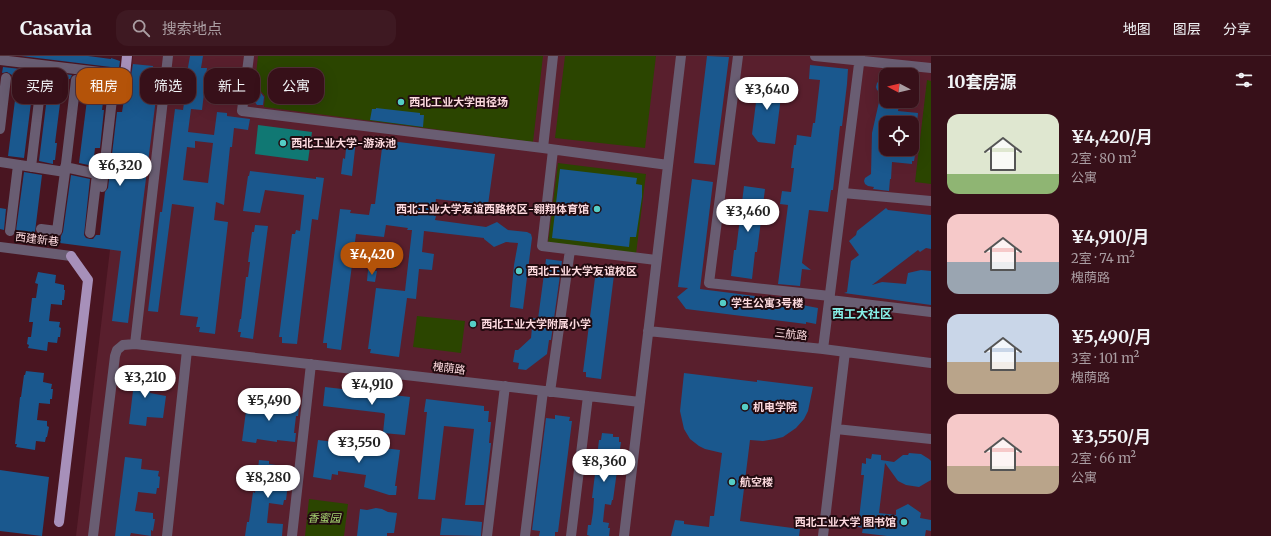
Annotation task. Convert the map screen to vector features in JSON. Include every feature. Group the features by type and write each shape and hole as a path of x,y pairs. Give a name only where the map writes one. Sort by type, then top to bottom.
{"main road":[{"path":"122,68 127,56"},
{"path":"59,522 88,280 71,256"}],"street":[{"path":"93,536 115,356 123,345 135,344 168,56"},
{"path":"249,56 242,111 668,165"},
{"path":"543,148 554,56"},
{"path":"624,536 681,56"},
{"path":"738,56 709,284 830,298 931,312"},
{"path":"814,56 860,58 931,68"},
{"path":"823,349 860,58"},
{"path":"0,60 76,69"},
{"path":"0,129 6,78"},
{"path":"41,229 57,232 76,80"},
{"path":"31,167 39,104"},
{"path":"102,187 115,104"},
{"path":"553,150 542,246 656,260"},
{"path":"0,162 97,174 90,233"},
{"path":"10,231 18,165"},
{"path":"843,193 931,201"},
{"name":"西建新巷","path":"0,246 71,256"},
{"path":"524,536 570,250"},
{"name":"三航路","path":"648,331 823,349 931,363"},
{"name":"槐荫路","path":"135,344 640,402"},
{"path":"167,536 187,350"},
{"path":"823,536 845,352"},
{"path":"292,536 311,364"},
{"path":"487,536 505,386"},
{"path":"571,536 588,396"},
{"path":"836,429 931,440"}],"shaded area":[{"name":"西北工业大学友谊校区","path":"133,56 931,56 931,536 76,536 127,104 132,104"}],"green space":[{"name":"西北工业大学田径场","path":"258,56 543,56 533,142 264,107 265,96 260,90 260,68 257,68"},
{"path":"565,56 656,56 645,148 555,138"},
{"path":"927,80 931,81 931,184 915,182"},
{"name":"西北工业大学友谊西路校区-翱翔体育馆","path":"558,163 646,174 636,254 548,243"},
{"path":"364,242 399,247 396,268 361,263"},
{"path":"417,316 465,321 461,353 413,347"},
{"name":"香蜜园","path":"309,499 348,504 344,536 305,536"}],"water":[{"name":"西北工业大学-游泳池","path":"258,125 312,132 308,161 255,154"}],"building":[{"path":"21,56 88,56 111,58 120,61 119,68"},
{"path":"190,56 203,56 201,68 204,68 202,110 191,109 188,132 214,135 217,112 227,113 227,116 250,119 248,130 234,128 232,147 230,147 224,205 216,202 214,220 228,222 215,334 199,332 200,327 196,327 198,317 180,315 194,207 172,204 158,312 148,311 160,212 162,212 175,109 183,110 184,104 196,104 196,68 188,68","holes":["195,141 213,143 208,183 183,180 187,147 195,148"]},
{"path":"707,56 729,57 715,165 694,163"},
{"path":"133,64 153,66 153,68 140,68 140,104 155,104 128,323 112,321 121,251 60,243 63,232 71,175 90,179 84,235 86,238 93,239 96,235 100,235 105,192 108,188 117,112 122,112 123,104 132,104"},
{"path":"810,65 848,69 833,190 831,190 828,212 809,210 802,263 811,270 802,269 800,286 778,284 788,205 780,204 782,191 791,192 794,168 791,168 797,135 811,137 813,123 815,123 820,80 809,79"},
{"path":"3,67 12,68 12,75 7,72 2,73"},
{"path":"68,75 72,75 70,79 68,79"},
{"path":"759,78 783,81 775,144 758,142 752,134"},
{"path":"879,81 879,92 876,87"},
{"path":"260,92 264,97 263,105 256,104 260,104"},
{"path":"879,102 879,108 899,108 898,111 918,113 918,116 879,116 879,156 915,156 912,164 892,162 889,191 873,189 874,187 868,186 864,181 865,178 871,174 872,133"},
{"path":"14,104 31,104 24,158 8,156"},
{"path":"46,104 60,104 55,143 57,143 55,160 53,160 53,164 39,161"},
{"path":"86,104 103,104 102,110 104,110 100,148 95,148 93,166 79,163"},
{"path":"376,108 420,113 420,115 424,115 423,127 370,120 372,109"},
{"path":"347,139 356,140 352,176 341,174 343,158 345,159"},
{"path":"383,140 495,154 488,205 436,199 434,216 436,216 435,220 486,227 497,222 508,230 527,232 531,234 532,238 523,309 510,307 514,265 518,243 506,242 494,247 484,238 424,231 422,252 434,254 432,270 419,269 416,299 407,298 399,357 370,353 371,349 368,349 376,288 405,291 412,230 407,230 408,228 386,225 384,237 356,234 341,350 327,348 327,343 323,343 340,209 351,210 350,213 369,215 371,204 375,204"},
{"name":"西北工业大学友谊西路校区-翱翔体育馆","path":"560,169 637,178 636,184 642,185 642,197 636,237 630,237 629,247 552,238"},
{"path":"250,171 316,179 316,177 324,178 318,220 312,219 297,344 282,343 282,337 279,337 292,234 295,234 296,230 300,231 304,195 265,190 260,213 243,211"},
{"path":"24,172 42,175 34,240 15,238"},
{"path":"692,179 713,182 700,289 776,300 777,297 798,299 797,304 818,308 816,324 686,309 677,297 688,288 678,287"},
{"path":"744,186 765,189 752,279 731,276 734,250 736,250"},
{"path":"0,208 6,209 4,230 0,229"},
{"path":"886,208 888,210 931,215 931,249 926,248 920,252 918,250 872,285 882,282 906,284 908,273 921,270 931,271 931,305 844,293 847,292 851,261 859,255 849,241 856,235 857,231"},
{"path":"255,225 268,226 253,339 240,337 241,332 238,332 246,277 248,277 250,262 248,262 252,232 254,232"},
{"path":"546,259 562,261 551,340 549,340 547,354 526,370 518,369 519,363 513,362 515,350 518,350 531,338 533,318 538,319"},
{"path":"600,265 615,267 601,379 586,377 586,372 583,372 596,270 599,270"},
{"path":"368,270 377,271 375,282 367,281"},
{"path":"38,272 56,275 55,283 64,285 65,290 62,305 51,304 49,321 60,322 59,327 61,328 60,337 58,337 57,343 48,342 47,351 28,348 29,345 27,344 28,337 31,337 33,322 29,322 32,298 36,298 38,284 35,283"},
{"path":"136,366 153,368 150,393 166,396 163,418 147,417 146,426 129,424"},
{"path":"26,371 44,373 43,382 52,384 51,389 53,389 50,404 39,403 37,420 47,421 47,426 49,427 45,442 36,441 35,450 16,447 17,444 15,444 20,397"},
{"path":"684,373 813,387 808,411 804,419 796,428 783,437 763,441 750,440 740,521 800,529 799,536 671,536 675,520 684,521 684,524 709,527 710,516 714,516 722,453 699,446 690,439 684,429 680,411"},
{"path":"325,387 410,397 405,435 383,433 385,414 383,413 323,406"},
{"path":"248,396 262,397 261,401 299,408 298,416 296,416 294,433 296,433 295,442 277,440 277,442 257,439 256,443 242,441"},
{"path":"426,399 484,406 484,411 489,411 488,422 491,422 489,443 491,443 484,505 465,505 474,429 444,426 435,500 418,499 427,412 424,412"},
{"path":"555,415 570,417 569,421 572,421 558,532 555,532 555,536 539,536 540,531 532,530 546,418 555,419"},
{"path":"602,433 613,434 613,437 619,437 619,442 621,442 613,500 611,505 605,504 603,522 609,523 609,536 590,536 587,535 588,525 591,525 593,512 594,498 592,498 599,440 601,440"},
{"path":"318,440 400,450 395,486 397,486 396,495 389,495 364,487 366,475 338,471 338,475 332,474 331,480 313,477"},
{"path":"909,453 921,454 931,461 931,480 919,487 906,485 898,481 885,463 879,513 896,515 896,510 908,504 921,513 920,518 931,520 931,531 926,530 925,536 887,536 862,533 863,528 858,527 864,475 861,475 862,463 866,464 866,458 871,459 872,454 881,455 881,460 894,462 903,455 908,455"},
{"path":"125,457 142,459 141,469 159,471 159,488 157,488 156,494 138,492 135,511 153,513 153,519 155,519 153,531 151,530 151,536 131,533 130,536 115,536"},
{"path":"259,460 269,461 269,464 290,467 286,500 284,500 283,505 269,503 267,523 283,524 282,536 245,536 247,522 249,522 253,492 255,493"},
{"path":"0,470 49,477 42,536 0,531"},
{"path":"376,508 397,513 394,533 387,533 387,536 357,536 360,509 367,510"},
{"path":"442,518 482,522 481,536 440,535"}],"place":[{"name":"西北工业大学田径场","path":"401,102"},
{"name":"西北工业大学-游泳池","path":"283,143"},
{"name":"西北工业大学友谊西路校区-翱翔体育馆","path":"597,209"},
{"name":"西北工业大学友谊校区","path":"519,271"},
{"name":"学生公寓3号楼","path":"723,303"},
{"name":"西北工业大学附属小学","path":"473,324"},
{"name":"机电学院","path":"745,407"},
{"name":"航空楼","path":"732,482"},
{"name":"西北工业大学 图书馆","path":"904,522"}],"district":[{"name":"西工大社区","path":"862,313"}]}
